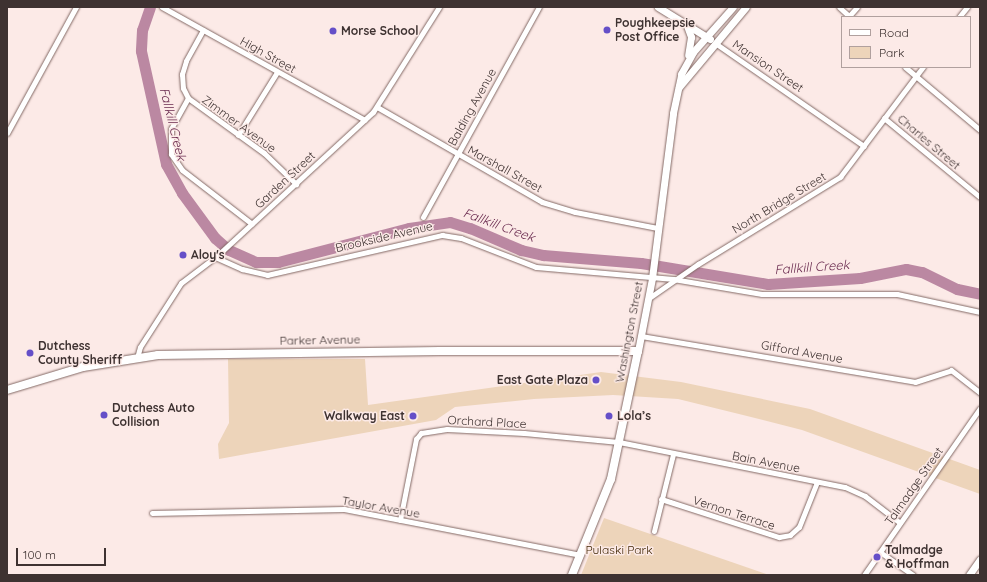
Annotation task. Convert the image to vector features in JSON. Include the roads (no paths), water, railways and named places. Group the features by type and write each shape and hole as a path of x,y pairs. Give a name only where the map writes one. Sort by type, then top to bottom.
{"main road":[{"name":"Parker Avenue","path":"7,390 83,367 137,358 172,355 359,351 638,351"},
{"name":"Washington Street","path":"572,575 611,479 638,351"}],"street":[{"path":"7,133 76,7"},
{"name":"High Street","path":"162,7 364,120"},
{"name":"Garden Street","path":"137,358 140,346 178,287 223,251 377,107 439,7"},
{"name":"Balding Avenue","path":"423,217 539,7"},
{"name":"Mansion Street","path":"658,7 707,37 864,146"},
{"name":"Washington Street","path":"638,351 649,298 673,113 684,66 733,7"},
{"name":"Washington Street","path":"679,87 746,7"},
{"path":"839,7 849,16"},
{"path":"851,16 857,7"},
{"path":"960,16 967,7"},
{"path":"684,66 691,42 686,23"},
{"path":"203,30 186,61 182,74 183,88 188,98 171,129 171,154 182,170 252,224"},
{"path":"905,68 980,130"},
{"name":"North Bridge Street","path":"649,298 674,279 831,184 840,177 922,68"},
{"path":"238,135 277,72"},
{"name":"Zimmer Avenue","path":"188,98 264,153 296,184"},
{"name":"Marshall Street","path":"377,107 542,202 582,214 657,228"},
{"name":"Charles Street","path":"884,118 980,197"},
{"name":"Brookside Avenue","path":"215,257 242,269 267,275 442,235 471,241 528,266 652,276 762,294 897,294 980,312"},
{"name":"Gifford Avenue","path":"641,336 909,381 921,381 946,370 956,372 980,393"},
{"name":"Talmadge Street","path":"864,575 980,408"},
{"name":"Orchard Place","path":"400,520 416,439 422,433 459,429 619,442"},
{"name":"Bain Avenue","path":"619,442 854,490 900,523"},
{"path":"654,531 672,454"},
{"name":"Vernon Terrace","path":"661,500 779,538 790,535 799,527 817,482"},
{"name":"Taylor Avenue","path":"152,512 344,509 580,555"},
{"path":"880,552 913,575"},
{"path":"969,575 980,559"}],"waterway":[{"name":"Fallkill Creek","path":"150,7 142,30 141,51 166,164 182,193 215,238 229,250 256,262 278,262 409,228 450,222 470,228 521,250 543,255 641,263 768,284 860,278 906,269 922,272 957,289 980,294"}],"place":[{"name":"Poughkeepsie Post Office","path":"607,30"},
{"name":"Morse School","path":"333,31"},
{"name":"Aloy's","path":"183,255"},
{"name":"Dutchess County Sheriff","path":"30,353"},
{"name":"East Gate Plaza","path":"596,380"},
{"name":"Dutchess Auto Collision","path":"104,415"},
{"name":"Walkway East","path":"413,416"},
{"name":"Lola’s","path":"609,416"},
{"name":"Talmadge & Hoffman","path":"877,557"}],"park label":[{"name":"Pulaski Park","path":"619,550"}]}
